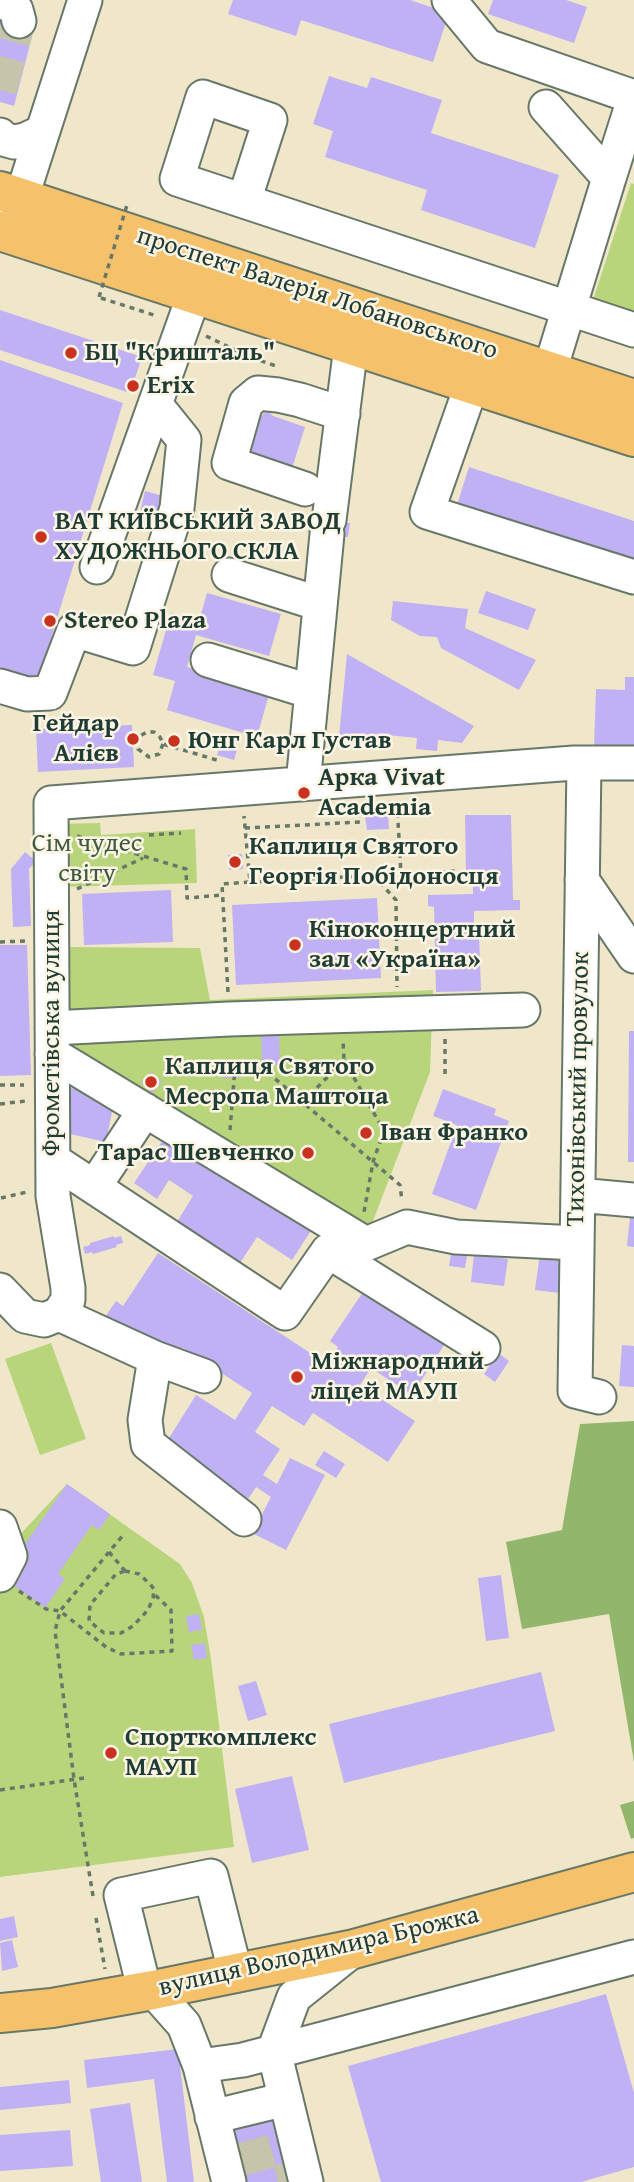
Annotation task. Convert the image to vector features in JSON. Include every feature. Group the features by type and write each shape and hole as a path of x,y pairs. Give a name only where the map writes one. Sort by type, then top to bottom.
{"main road":[{"name":"проспект Валерія Лобановського","path":"8,214 188,310 351,346 634,437"},
{"name":"проспект Валерія Лобановського","path":"8,214 549,369 634,399"},
{"name":"вулиця Володимира Брожка","path":"0,2013 52,2008 149,1991 354,1949 634,1872"}],"street":[{"path":"58,0 72,38"},
{"path":"8,214 42,132 85,0"},
{"path":"449,0 487,46 634,98 539,406"},
{"path":"546,107 609,178"},
{"path":"0,135 3,139 14,142 42,132"},
{"path":"244,201 634,330"},
{"path":"97,568 188,310"},
{"path":"303,784 328,527 351,346"},
{"path":"472,384 427,512 634,577"},
{"path":"305,489 229,463 246,403 258,393 278,395 342,414"},
{"path":"0,686 27,694 50,693 74,630 133,648 177,508 184,440 155,404"},
{"path":"229,575 320,604"},
{"path":"208,660 312,692"},
{"name":"Фрометівська вулиця","path":"59,1314 68,1300 68,1288 53,1196 51,803 583,763 628,767"},
{"name":"Тихонівський провулок","path":"583,763 575,1391 599,1397"},
{"path":"582,880 634,956"},
{"path":"52,1041 229,1019 523,1010"},
{"path":"52,1041 145,1110 366,1244 407,1227 456,1237 577,1243"},
{"path":"94,1187 145,1110"},
{"path":"53,1160 285,1313 328,1251 483,1348"},
{"path":"578,1195 634,1200"},
{"path":"0,1290 25,1316 44,1320 59,1314 155,1358 204,1376"},
{"path":"155,1358 145,1420 148,1444 244,1519"},
{"path":"0,1527 10,1556 5,1580"},
{"path":"231,2169 212,2117 200,2066 184,2025 149,1991 121,1895 211,1877 236,1975"},
{"path":"296,2166 286,2099 274,2051 294,1997 354,1949"},
{"path":"200,2066 243,2060 634,1957"},
{"path":"212,2117 286,2099"}],"path":[{"path":"127,205 99,297 188,310 250,357 286,369"},
{"path":"149,757 159,754 163,744 154,732 140,736 137,743 138,749 149,757 150,767"},
{"path":"163,744 229,764"},
{"path":"397,815 401,874"},
{"path":"244,816 250,882"},
{"path":"245,828 361,822"},
{"path":"152,830 149,835 181,834 176,828"},
{"path":"51,829 186,869 187,898 222,895"},
{"path":"72,891 145,857"},
{"path":"229,1019 222,884 457,871"},
{"path":"373,875 396,900 397,1014"},
{"path":"0,942 28,941"},
{"path":"445,1013 445,1077"},
{"path":"303,1102 344,1058 384,1131 373,1162 363,1217 344,1231"},
{"path":"260,1066 400,1185 407,1227"},
{"path":"228,1160 235,1068"},
{"path":"0,1085 24,1084"},
{"path":"94,1903 74,1779 55,1631 60,1611 124,1534"},
{"path":"109,1552 125,1571"},
{"path":"125,1571 139,1574 154,1589 154,1594 148,1610 133,1626 121,1633 104,1633 89,1621 90,1605 116,1574 125,1571"},
{"path":"5,1580 46,1609 60,1611 106,1647 121,1654 172,1651 170,1610 154,1594"},
{"path":"90,1633 96,1628"},
{"path":"0,1790 84,1778"},
{"path":"96,1915 106,1978"}],"green space":[{"path":"631,183 634,184 634,314 593,300"},
{"name":"Сім чудес світу","path":"100,823 101,835 195,829 197,883 59,887 58,824"},
{"path":"63,947 200,948 210,1000 433,990 430,1072 368,1234 63,1053"},
{"path":"51,1343 86,1439 40,1455 5,1359"},
{"path":"634,1421 634,1762 609,1614 522,1629 506,1542 562,1530 580,1424"},
{"name":"Спорткомплекс МАУП","path":"67,1484 180,1564 192,1583 204,1617 211,1659 234,1847 0,1877 0,1556"},
{"path":"634,1801 634,1838 631,1839 620,1805"}],"building":[{"path":"233,0 410,0 449,13 433,62 301,20 296,36 228,14"},
{"path":"493,0 566,0 587,7 574,43 488,14"},
{"path":"0,16 35,25 14,106 0,102"},
{"path":"329,76 367,88 371,77 442,100 431,133 559,175 535,248 421,210 427,190 325,157 333,131 313,124"},
{"name":"БЦ \"Кришталь\"","path":"0,310 142,357 130,393 0,350"},
{"name":"ВАТ КИЇВСЬКИЙ ЗАВОД ХУДОЖНЬОГО СКЛА","path":"0,360 123,403 37,684 0,672"},
{"path":"269,412 273,416 305,427 290,468 249,454 261,417"},
{"path":"469,467 634,521 634,562 457,505"},
{"path":"145,491 167,497 159,530 137,525"},
{"path":"310,518 350,523 348,537 308,532"},
{"path":"486,591 536,609 528,630 478,613"},
{"path":"207,593 281,614 269,656 196,635 187,667 270,691 257,737 167,710 175,681 153,675 171,613 199,621"},
{"path":"393,601 468,609 465,628 536,660 519,690 441,648 437,637 420,636 391,620"},
{"path":"347,654 474,726 462,743 438,740 437,751 416,749 417,738 377,734 376,740 339,737"},
{"path":"625,677 634,677 634,747 594,746 596,689 625,690"},
{"path":"132,725 134,767 38,772 36,729"},
{"path":"220,746 237,750 234,760 217,755"},
{"path":"388,815 389,829 367,830 365,817"},
{"path":"465,815 511,815 513,900 520,900 520,910 474,911 474,934 479,934 481,991 436,992 434,907 428,906 428,895 473,894 473,872 466,872"},
{"path":"25,852 36,861 29,869 31,926 13,927 11,869"},
{"name":"Каплиця Святого Георгія Побідоносця","path":"242,854 243,869 229,870 228,855"},
{"path":"171,890 173,942 84,945 82,894"},
{"path":"377,898 381,978 236,985 232,905"},
{"path":"0,945 27,945 31,1075 0,1076"},
{"path":"261,1030 279,1030 280,1065 262,1065"},
{"path":"629,1031 634,1031 634,1162 628,1162"},
{"path":"242,1070 243,1077 222,1078 222,1071"},
{"name":"Каплиця Святого Месропа Маштоца","path":"151,1072 162,1082 152,1093 141,1083"},
{"path":"71,1088 115,1097 106,1142 61,1132"},
{"path":"443,1089 496,1109 494,1115 509,1121 476,1210 432,1194 457,1125 433,1116"},
{"path":"169,1131 314,1226 292,1260 257,1237 238,1266 175,1225 193,1196 169,1180 157,1199 134,1183"},
{"path":"631,1207 634,1207 634,1247 627,1246"},
{"path":"121,1236 123,1243 93,1254 85,1254 83,1247"},
{"path":"158,1253 327,1364 338,1347 330,1341 365,1289 446,1342 412,1395 371,1368 360,1385 415,1421 388,1462 313,1413 304,1426 272,1406 255,1432 280,1449 263,1475 277,1484 290,1458 325,1475 286,1550 252,1533 271,1497 256,1487 248,1499 164,1446 196,1395 235,1420 252,1393 183,1348 174,1362 105,1317 116,1301 123,1306"},
{"path":"540,1253 565,1256 560,1293 535,1290"},
{"path":"451,1254 467,1256 465,1268 449,1266"},
{"path":"474,1254 508,1259 504,1286 471,1282"},
{"path":"622,1345 634,1346 634,1387 619,1386"},
{"path":"498,1353 509,1361 495,1382 484,1374"},
{"path":"324,1451 345,1464 336,1478 315,1465"},
{"path":"67,1484 110,1514 99,1530 92,1525 58,1574 65,1579 45,1608 12,1584 29,1560 19,1553"},
{"path":"501,1575 509,1638 486,1641 478,1578"},
{"path":"199,1614 202,1630 189,1632 186,1616"},
{"path":"205,1643 207,1658 194,1660 191,1645"},
{"path":"541,1672 555,1731 344,1783 329,1724"},
{"path":"256,1681 267,1715 248,1721 238,1686"},
{"path":"292,1776 309,1850 252,1863 235,1789"},
{"path":"14,1916 18,1937 0,1941 0,1919"},
{"path":"12,1940 18,1967 2,1971 0,1943"},
{"path":"606,1994 634,2093 634,2167 581,2182 381,2182 348,2066"},
{"path":"178,2049 194,2182 167,2182 154,2079 87,2088 84,2060"},
{"path":"69,2080 71,2103 0,2110 0,2087"},
{"path":"130,2103 142,2182 101,2182 90,2109"},
{"path":"277,2107 291,2182 246,2182 237,2148 225,2121"},
{"path":"70,2130 73,2166 0,2171 0,2135"}],"tunnel":[{"path":"0,90 19,21"},
{"path":"240,2160 282,2148"},
{"path":"278,2182 290,2179"}],"place":[{"name":"БЦ \"Кришталь\"","path":"71,353"},
{"name":"Erix","path":"133,386"},
{"name":"ВАТ КИЇВСЬКИЙ ЗАВОД ХУДОЖНЬОГО СКЛА","path":"41,537"},
{"name":"Stereo Plaza","path":"50,621"},
{"name":"Гейдар Алієв","path":"133,739"},
{"name":"Юнг Карл Густав","path":"174,741"},
{"name":"Арка Vivat Academia","path":"304,793"},
{"name":"Каплиця Святого Георгія Побідоносця","path":"235,862"},
{"name":"Кіноконцертний зал «Україна»","path":"295,945"},
{"name":"Каплиця Святого Месропа Маштоца","path":"151,1082"},
{"name":"Іван Франко","path":"366,1133"},
{"name":"Тарас Шевченко","path":"308,1153"},
{"name":"Міжнародний ліцей МАУП","path":"297,1377"},
{"name":"Спорткомплекс МАУП","path":"111,1753"}]}
